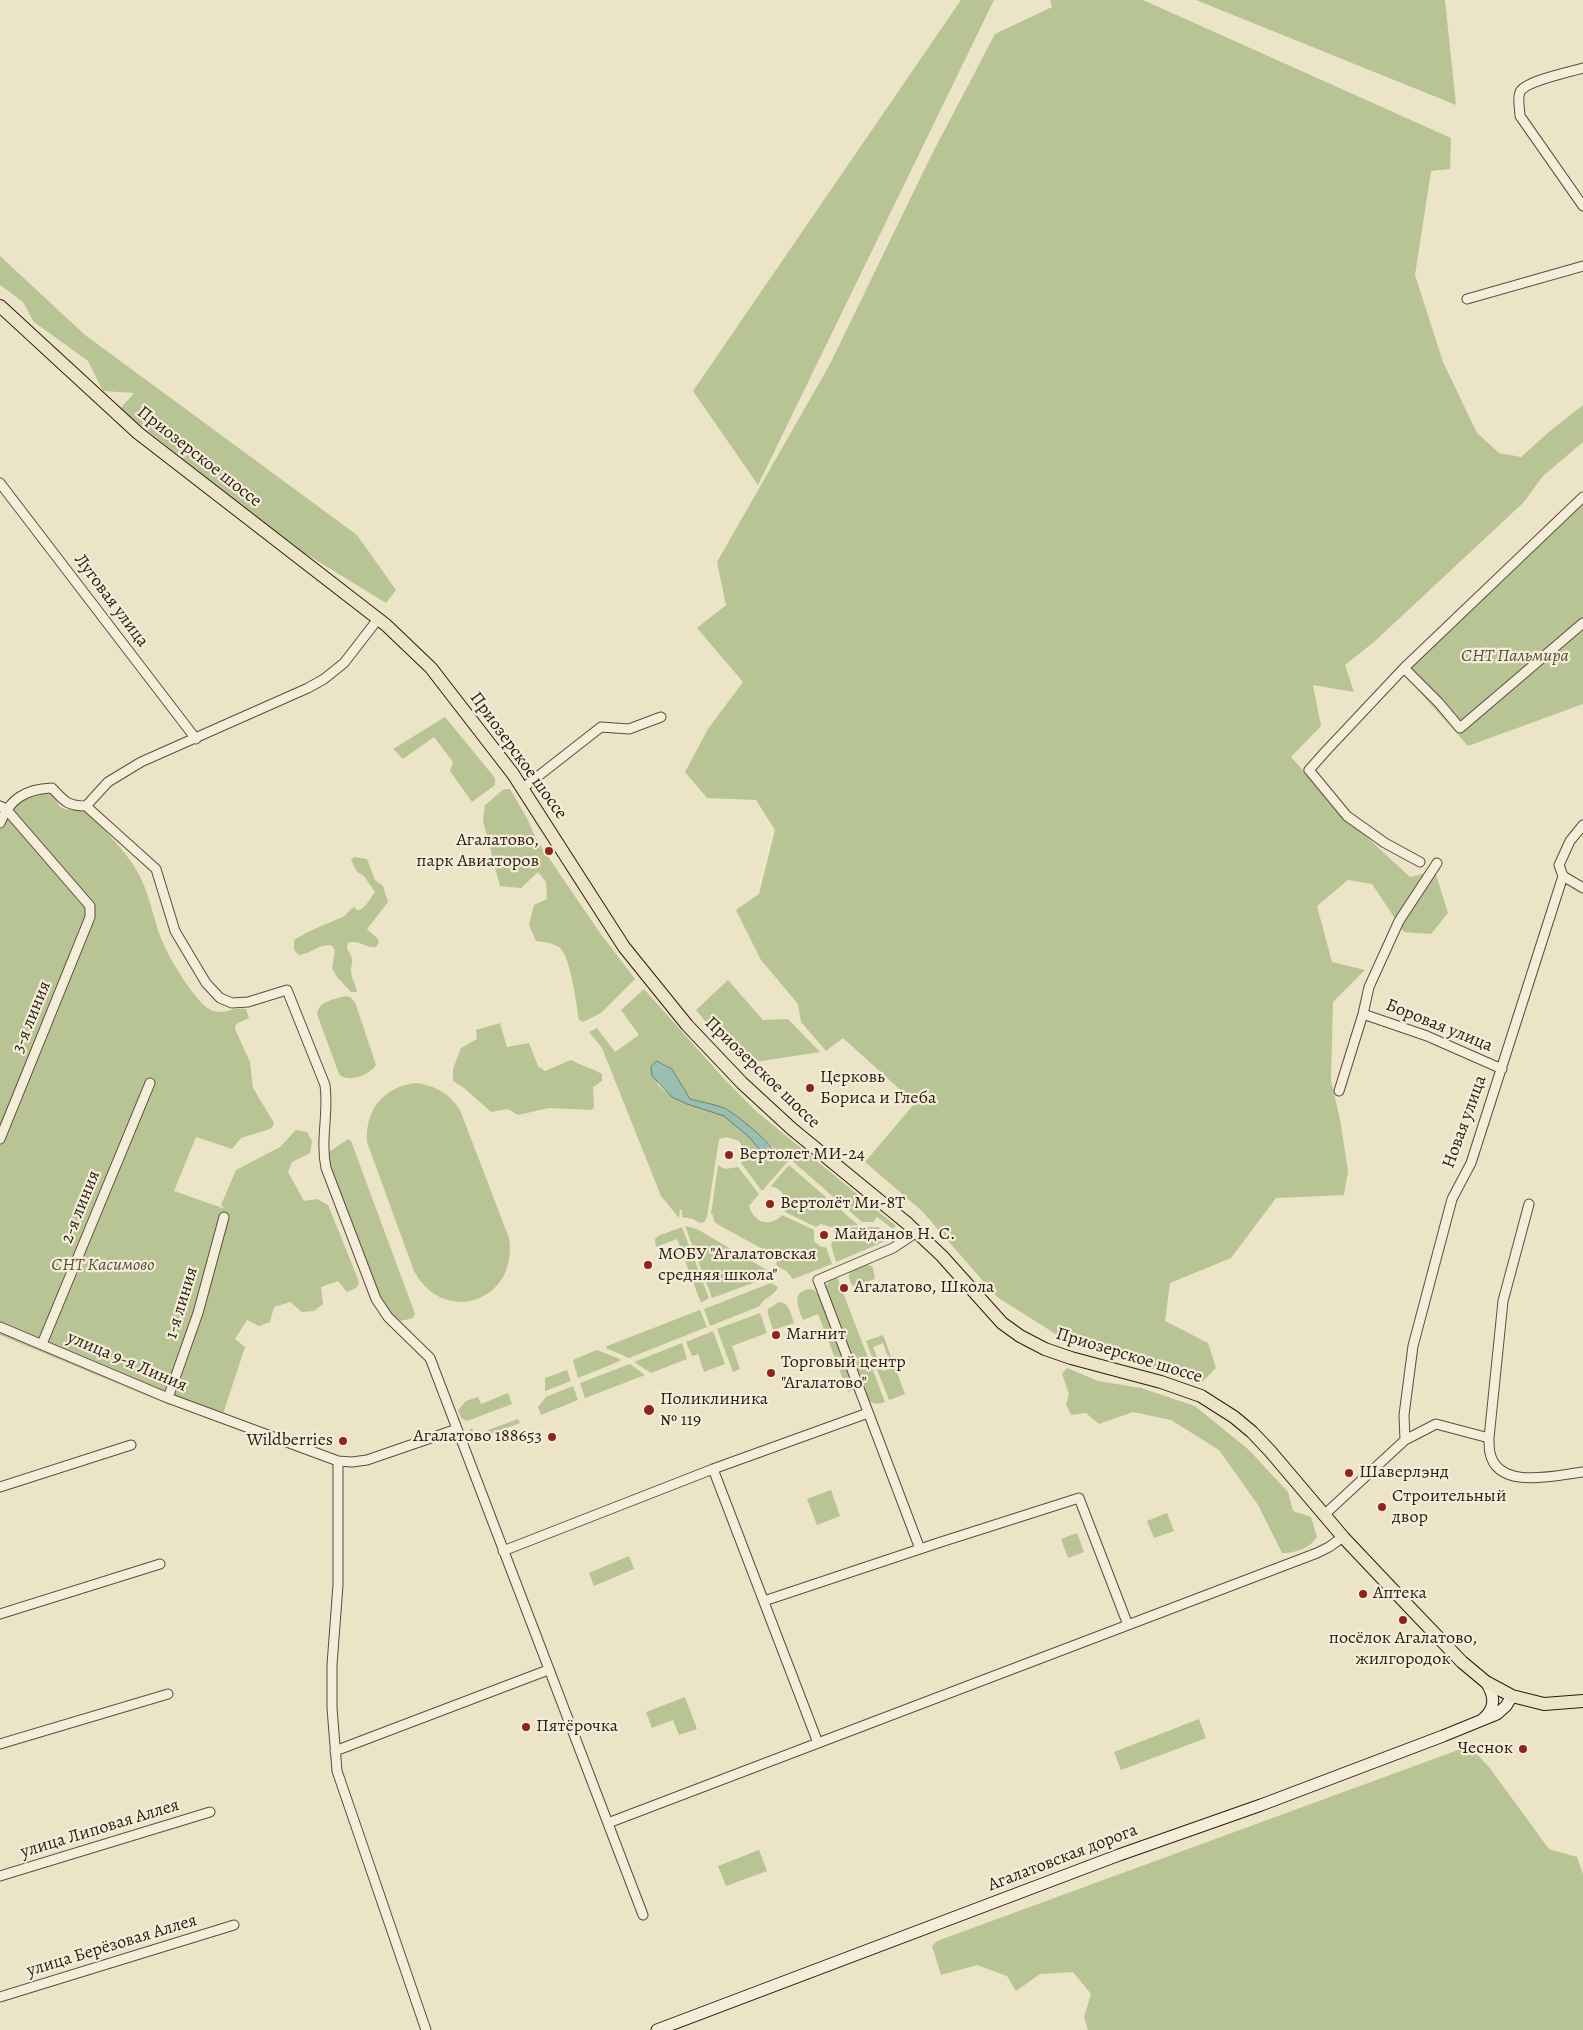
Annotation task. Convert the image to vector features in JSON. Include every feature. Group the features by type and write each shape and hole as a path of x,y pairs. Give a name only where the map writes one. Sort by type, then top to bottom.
{"main road":[{"name":"Приозерское шоссе","path":"0,306 138,433 387,626 430,668 523,788 624,947 687,1025 742,1083 792,1129 917,1232 942,1256 987,1307 1020,1336 1071,1358 1161,1382 1201,1396 1234,1417 1270,1450 1343,1536 1462,1662 1486,1682 1512,1696 1544,1704 1583,1701"},
{"path":"1482,1720 1490,1713 1493,1706 1491,1690 1486,1682"},
{"name":"Агалатовская дорога","path":"657,2030 1120,1855 1261,1805 1482,1720 1497,1714 1506,1706 1512,1696"}],"street":[{"path":"1583,68 1527,85 1520,92 1518,102 1520,116 1583,206"},
{"path":"1467,299 1583,266"},
{"name":"Луговая улица","path":"0,483 196,739"},
{"path":"1420,862 1384,842 1347,816 1309,770 1404,668 1583,497"},
{"path":"1404,668 1439,703 1460,728 1583,623"},
{"path":"86,806 108,782 141,762 196,739 324,679 387,626"},
{"path":"523,788 601,727 629,729 661,718"},
{"path":"0,823 3,807 16,797 42,788 52,788 66,802 74,806 86,806 156,869 175,932 206,984 220,998 232,1003 248,1002 287,990 325,1085 327,1100 322,1152 326,1168 376,1300 388,1317 430,1358 643,1915"},
{"name":"3-я линия","path":"0,1139 90,917 90,906 3,807"},
{"name":"Новая улица","path":"1405,1440 1404,1415 1415,1337 1452,1199 1471,1163 1502,1069 1563,876 1559,865 1570,841 1583,825"},
{"name":"Боровая улица","path":"1339,1091 1363,1014 1369,987 1399,921 1437,863"},
{"path":"1563,876 1583,888"},
{"name":"Боровая улица","path":"1363,1014 1427,1036 1502,1069"},
{"name":"2-я линия","path":"42,1344 150,1083"},
{"path":"1529,1204 1503,1301 1489,1438 1490,1454 1495,1466 1503,1472 1522,1478 1583,1472"},
{"name":"1-я линия","path":"168,1398 198,1313 224,1217"},
{"path":"917,1232 894,1248 818,1280 920,1549"},
{"name":"улица 9-я Линия","path":"0,1327 168,1398 338,1461"},
{"path":"503,1551 714,1469 868,1413"},
{"path":"1324,1515 1405,1440 1436,1424 1489,1438"},
{"path":"426,2030 337,1771 332,1708 332,1665 338,1585 338,1461 367,1460 457,1429"},
{"path":"0,1486 131,1445"},
{"path":"714,1469 818,1743"},
{"path":"764,1601 1079,1498 1128,1625"},
{"path":"608,1823 1317,1553 1329,1547 1343,1536"},
{"path":"0,1614 160,1564"},
{"path":"335,1752 548,1670"},
{"path":"0,1744 168,1694"},
{"name":"улица Липовая Аллея","path":"0,1876 210,1812"},
{"name":"улица Берёзовая Аллея","path":"0,1997 234,1926"}],"green space":[{"path":"961,0 994,0 758,485 693,391"},
{"path":"1050,0 1143,0 1451,138 1450,169 1431,171 1415,275 1443,362 1477,433 1499,453 1521,457 1583,405 1583,442 1543,476 1523,503 1374,642 1345,665 1354,692 1313,685 1321,726 1291,757 1343,815 1410,877 1435,871 1448,913 1431,934 1404,932 1372,884 1348,880 1317,906 1332,962 1365,970 1333,1002 1331,1080 1340,1119 1348,1171 1344,1195 1276,1198 1231,1258 1170,1283 1165,1321 1208,1343 1216,1368 1200,1384 1070,1343 997,1297 922,1211 865,1162 915,1103 843,1038 826,1051 801,1022 798,1004 761,960 736,910 759,894 775,830 756,800 707,798 685,772 708,729 743,682 697,628 726,605 717,562 830,364 931,156 995,34 1052,7"},
{"path":"1196,0 1445,0 1456,105"},
{"path":"0,256 85,335 357,535 396,590 386,603 293,546 120,409 134,393 103,391 88,361 34,322 23,302 0,285"},
{"name":"СНТ Пальмира","path":"1583,499 1583,704 1468,746 1401,671"},
{"path":"445,717 495,778 495,785 472,802 450,771 453,762 434,737 403,759 393,749"},
{"path":"504,789 510,789 527,818 536,839 600,933 635,979 601,1013 583,1022 579,1020 570,970 563,952 559,947 536,941 529,925 534,905 547,899 546,882 538,872 521,888 500,886 483,821 485,805"},
{"name":"СНТ Касимово","path":"42,791 50,792 60,807 89,812 127,856 144,886 168,954 200,1002 209,1009 219,1012 241,1008 246,1009 249,1018 236,1024 235,1029 250,1062 253,1088 274,1123 273,1126 270,1129 241,1138 232,1149 196,1137 174,1191 225,1209 221,1205 236,1170 280,1147 296,1130 307,1132 312,1141 310,1153 292,1162 288,1172 304,1201 317,1199 328,1205 358,1279 359,1284 356,1288 347,1292 338,1281 321,1287 323,1304 314,1311 302,1312 290,1302 274,1307 270,1322 259,1326 247,1320 235,1339 245,1347 222,1417 174,1395 169,1405 0,1335 0,799 3,804 10,807 18,800"},
{"path":"354,857 367,859 375,880 383,886 388,902 367,929 378,939 379,942 376,947 369,947 356,942 348,943 347,945 352,960 351,973 357,992 351,992 337,977 332,968 335,950 331,945 322,946 299,955 294,950 294,940 343,917 349,910 355,907 356,910 359,910 367,904 375,892 364,876 357,872 351,860"},
{"path":"728,980 763,1020 788,1019 820,1052 749,1063 720,1039 696,1010"},
{"path":"644,989 726,1081 757,1112 896,1226 893,1229 877,1217 873,1222 862,1222 790,1159 762,1191 741,1163 744,1150 739,1141 727,1137 719,1139 707,1217 704,1222 700,1223 693,1219 682,1217 682,1210 680,1210 679,1218 661,1196 602,1048 589,1032 597,1028 615,1052 639,1035 621,1010","holes":["661,1062 672,1069 690,1099 726,1109 774,1148 759,1149 733,1121 713,1111 681,1101 666,1092 657,1084"]},
{"path":"345,996 350,997 355,1002 376,1065 364,1075 353,1078 343,1077 339,1074 317,1014 324,1004"},
{"path":"500,1023 507,1047 529,1043 538,1066 545,1071 571,1060 602,1074 602,1081 593,1087 594,1107 592,1110 549,1108 518,1115 508,1109 491,1112 464,1088 453,1081 453,1069 461,1048 477,1039 476,1030"},
{"path":"416,1083 441,1091 460,1110 509,1238 509,1260 503,1278 491,1291 476,1299 460,1302 443,1298 427,1288 414,1271 367,1142 369,1119 379,1102 395,1089"},
{"path":"348,1139 351,1141 415,1314 413,1318 401,1321 391,1314 382,1303 329,1166 326,1154"},
{"path":"718,1165 725,1169 738,1167 759,1194 749,1206 751,1212 758,1220 768,1222 782,1215 814,1230 814,1241 821,1247 826,1247 832,1264 793,1279 786,1271 777,1266 776,1263 779,1258 717,1224 711,1214"},
{"path":"789,1165 858,1225 831,1227 821,1224 816,1227 785,1212 786,1203 782,1192 771,1186"},
{"path":"685,1226 697,1229 772,1273 772,1276 712,1298"},
{"path":"682,1227 709,1298 701,1303 677,1239 656,1247 655,1239 658,1236"},
{"path":"878,1227 891,1236 888,1240 836,1262 831,1245 835,1237 833,1229"},
{"path":"866,1264 873,1267 875,1279 853,1286 849,1274 854,1269"},
{"path":"837,1277 885,1402 876,1404 868,1400 825,1288 829,1280"},
{"path":"771,1283 778,1287 760,1306 710,1326 704,1309"},
{"path":"809,1289 814,1290 819,1295 855,1389 848,1392 818,1314 803,1320 801,1315 797,1301 798,1297 800,1293"},
{"path":"779,1302 787,1306 794,1323 773,1330 768,1309"},
{"path":"700,1310 707,1327 629,1358 606,1348 607,1346"},
{"path":"760,1313 767,1333 732,1346 740,1369 733,1372 717,1329"},
{"path":"713,1331 725,1364 704,1372 698,1354 692,1356 686,1342"},
{"path":"883,1335 905,1394 889,1400 866,1341","holes":["883,1343 892,1368 883,1371 873,1347"]},
{"path":"682,1343 687,1359 651,1373 634,1362"},
{"path":"597,1350 620,1359 620,1361 578,1378 573,1361"},
{"path":"630,1364 645,1375 585,1398 580,1383"},
{"path":"1067,1368 1098,1381 1141,1388 1195,1406 1249,1450 1288,1492 1293,1511 1311,1517 1317,1537 1310,1545 1301,1550 1282,1553 1258,1505 1219,1450 1171,1420 1133,1412 1099,1424 1086,1413 1071,1415 1066,1404 1069,1394 1062,1374"},
{"path":"567,1370 571,1381 545,1391 545,1378"},
{"path":"573,1386 578,1400 541,1415 538,1407 546,1397"},
{"path":"508,1393 512,1404 467,1421 461,1418 458,1410 466,1401 478,1397 481,1404"},
{"path":"518,1419 520,1423 470,1442 466,1433 472,1428 475,1435"},
{"path":"831,1490 840,1516 817,1525 807,1499"},
{"path":"1167,1513 1174,1531 1154,1538 1147,1521"},
{"path":"1077,1533 1084,1552 1068,1558 1061,1539"},
{"path":"629,1556 634,1569 594,1586 589,1573"},
{"path":"685,1697 697,1729 679,1735 673,1720 652,1728 646,1712"},
{"path":"1199,1719 1206,1738 1121,1770 1114,1752"},
{"path":"1469,1746 1489,1767 1549,1849 1577,1857 1583,1874 1583,2030 1088,2030 1084,2017 1091,1994 1073,1972 1040,1974 1016,1991 1007,1976 977,1965 941,1975 932,1946 937,1941"},
{"path":"759,1850 767,1871 726,1886 718,1866"}],"water":[{"path":"657,1061 672,1069 690,1099 716,1105 729,1111 762,1137 776,1155 759,1149 749,1137 724,1116 672,1097 652,1076 651,1067"}],"place":[{"name":"Агалатово, парк Авиаторов","path":"549,851"},
{"name":"Церковь Бориса и Глеба","path":"810,1088"},
{"name":"Вертолет МИ-24","path":"729,1155"},
{"name":"Вертолёт Ми-8Т","path":"770,1204"},
{"name":"Майданов Н. С.","path":"824,1235"},
{"name":"МОБУ \"Агалатовская средняя школа\"","path":"648,1265"},
{"name":"Агалатово, Школа","path":"844,1288"},
{"name":"Магнит","path":"776,1335"},
{"name":"Торговый центр \"Агалатово\"","path":"771,1373"},
{"name":"Поликлиника № 119","path":"649,1410"},
{"name":"Агалатово 188653","path":"552,1437"},
{"name":"Wildberries","path":"343,1441"},
{"name":"Шаверлэнд","path":"1349,1473"},
{"name":"Строительный двор","path":"1382,1507"},
{"name":"Аптека","path":"1363,1594"},
{"name":"посёлок Агалатово, жилгородок","path":"1403,1620"},
{"name":"Пятёрочка","path":"526,1727"},
{"name":"Чеснок","path":"1523,1749"}]}
